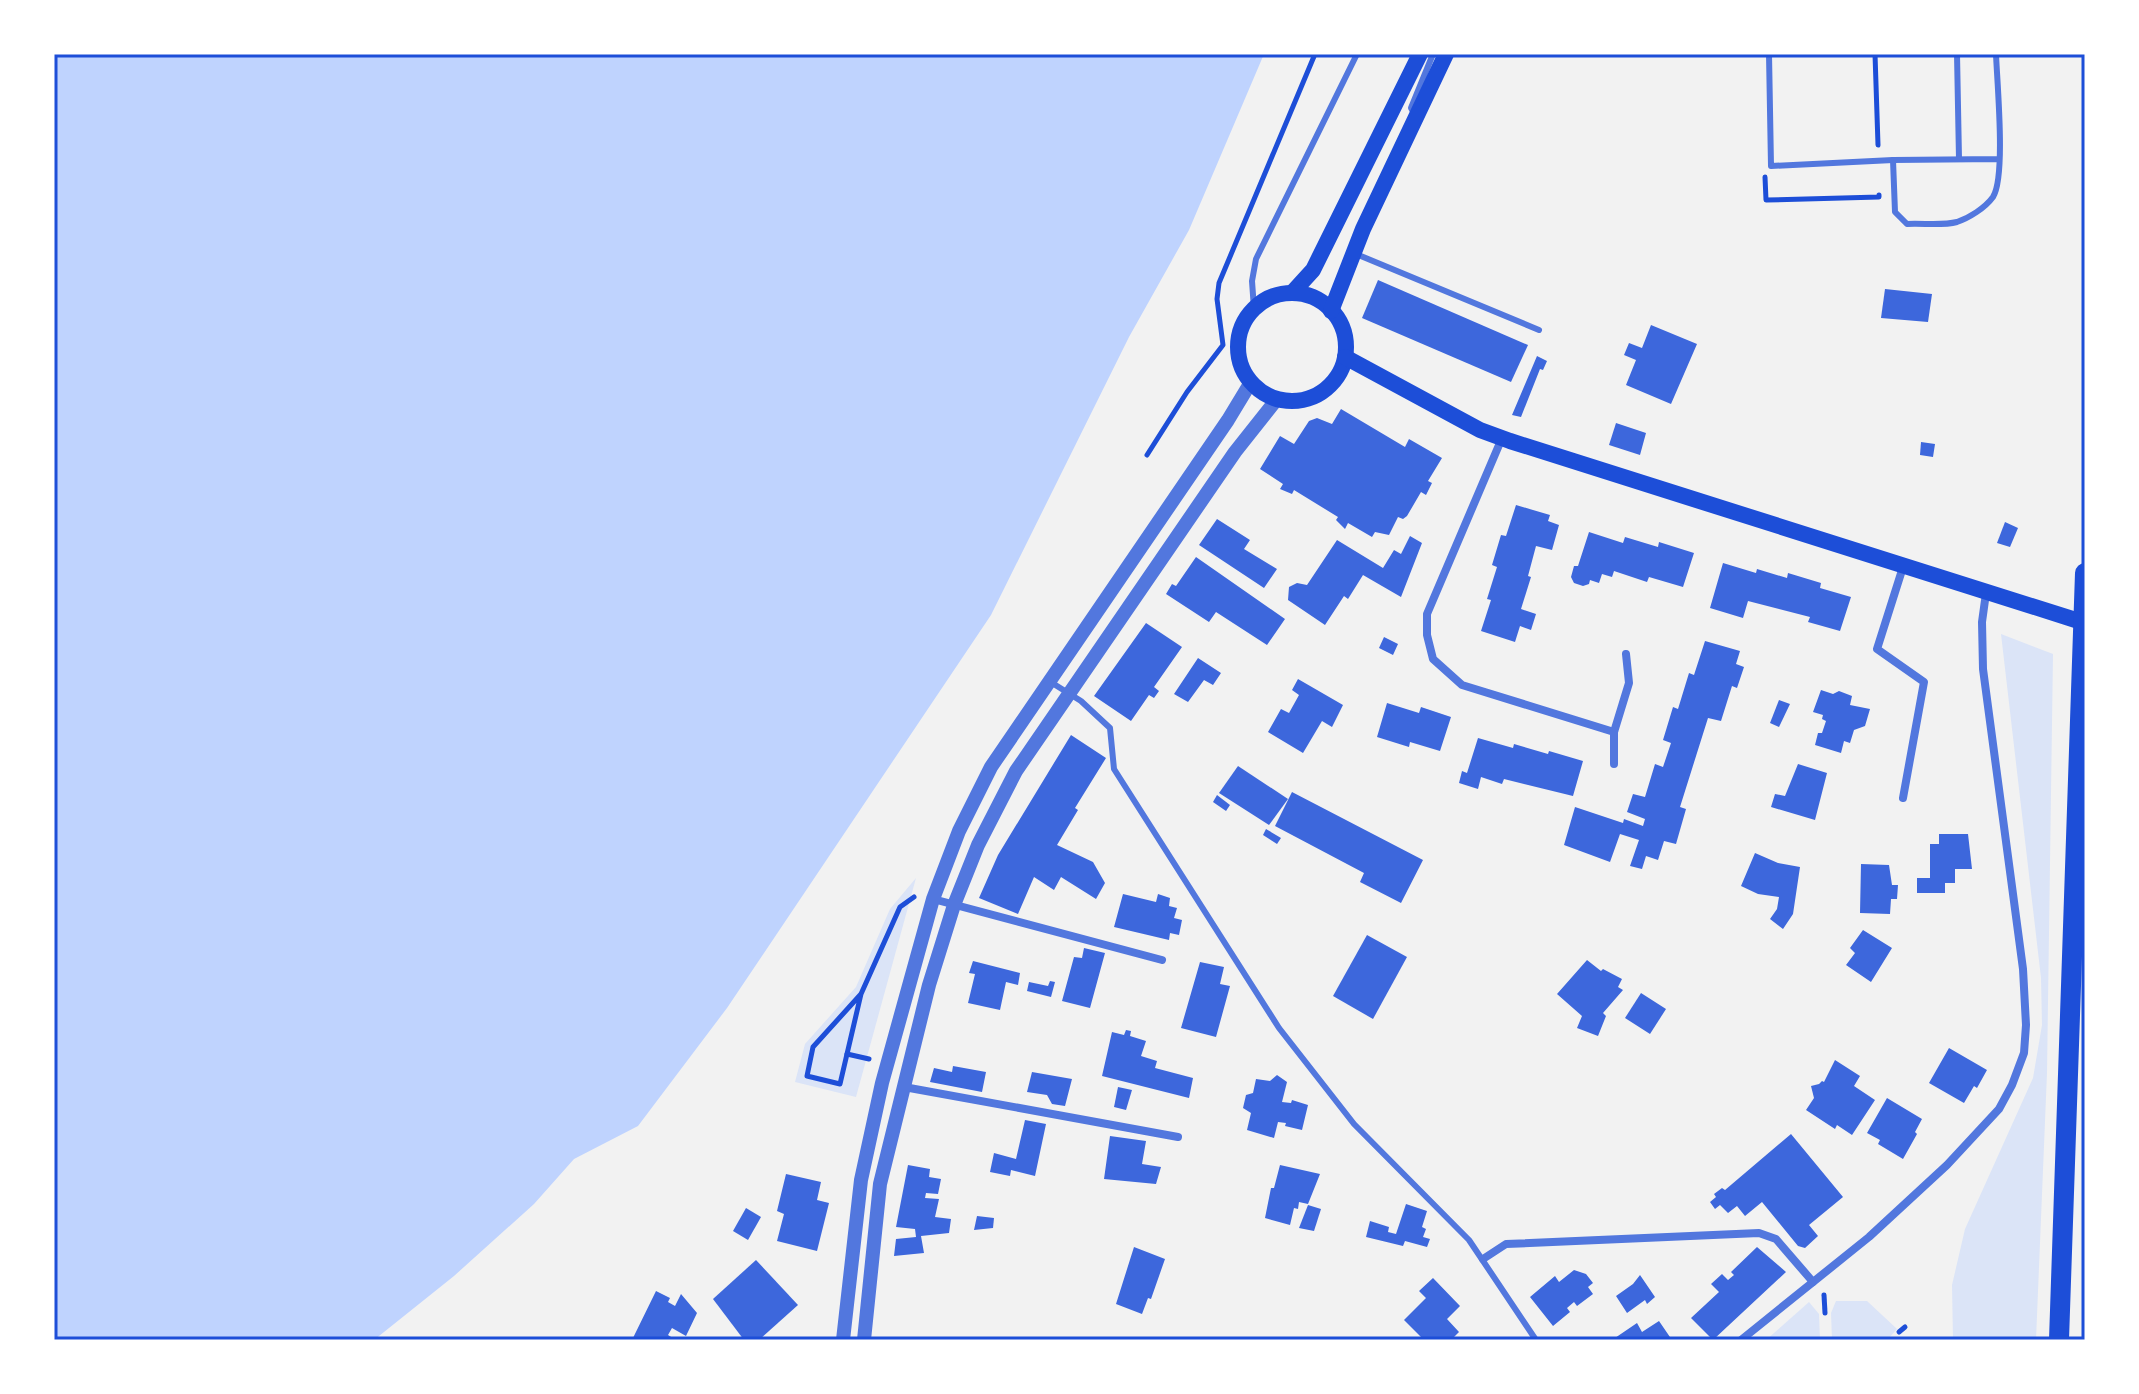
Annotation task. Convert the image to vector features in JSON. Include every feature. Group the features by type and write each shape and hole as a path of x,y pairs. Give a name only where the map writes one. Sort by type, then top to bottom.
{"highway":[{"path":"2059,1340 2085,573"}],"main road":[{"path":"1292,293 1313,270 1420,54"},
{"path":"1331,311 1353,253 1446,54"},
{"path":"1292,293 1313,298 1331,311 1343,332 1345,357 1332,384 1320,393 1306,399 1277,399 1263,393 1243,371 1238,345 1246,319 1254,309 1272,297 1292,293"},
{"path":"1345,357 1480,430 1502,438 2085,623"}],"street":[{"path":"843,1340 861,1180 928,896 991,767 1251,382"},
{"path":"864,1340 880,1184 929,985 954,905 978,845 1016,771 1068,693 1235,452 1277,399"},
{"path":"1502,438 1427,614 1427,635 1433,659 1462,685 1614,732"},
{"path":"1903,567 1877,649 1924,682 1903,798"},
{"path":"1741,1340 1869,1237 1968,1142 1999,1109 2024,1053 2023,969 1983,669 1982,622 1986,593"},
{"path":"1614,764 1614,732 1629,683 1626,654"},
{"path":"928,896 1162,960"},
{"path":"904,1087 1178,1137"},
{"path":"1483,1259 1506,1244 1759,1233 1776,1239 1813,1282"}],"lane":[{"path":"1254,309 1252,281 1260,248 1357,54"},
{"path":"1416,118 1411,108 1433,54"},
{"path":"1769,54 1771,166 1999,159"},
{"path":"1957,54 1959,159"},
{"path":"1893,160 1895,212 1907,224 1955,223 1972,216 1993,197 1999,178 1996,54"},
{"path":"1353,253 1539,330"},
{"path":"1049,681 1081,701 1110,728 1114,769 1279,1028 1354,1124 1469,1240 1536,1340"}],"path":[{"path":"1147,455 1187,392 1223,345 1217,299 1219,283 1315,54"},
{"path":"861,994 813,1047 807,1076 840,1084 861,994 900,907 910,898 928,896"},
{"path":"847,1054 874,1060"},
{"path":"1899,1332 1905,1327"}],"shaded area":[{"path":"2001,634 2053,654 2047,1073 2036,1340 1953,1340 1952,1285 1965,1229 2033,1078 2042,1025 2041,978"},
{"path":"916,878 856,1097 795,1082 805,1044 856,987 890,909"},
{"path":"1836,1301 1867,1301 1897,1329 1887,1340 1832,1340 1831,1313"},
{"path":"1809,1302 1819,1314 1820,1340 1766,1340"}],"water":[{"path":"54,54 1264,54 1189,230 1129,337 991,615 727,1008 638,1126 574,1159 534,1204 454,1276 374,1340 54,1340"}],"building":[{"path":"1378,280 1528,345 1511,382 1362,318"},
{"path":"1885,289 1932,294 1928,322 1881,318"},
{"path":"1651,325 1697,344 1671,404 1626,385 1636,360 1624,355 1629,343 1642,348"},
{"path":"1537,356 1547,361 1543,370 1540,369 1521,417 1512,415"},
{"path":"1341,409 1405,447 1409,439 1442,458 1428,481 1432,483 1426,495 1421,492 1407,516 1403,519 1398,517 1389,535 1375,532 1372,537 1348,523 1345,529 1336,520 1338,517 1294,490 1292,494 1280,489 1283,484 1260,469 1280,436 1294,444 1309,421 1317,418 1332,424"},
{"path":"1616,423 1646,433 1640,455 1609,445"},
{"path":"1921,442 1935,444 1933,457 1920,455"},
{"path":"1516,505 1550,515 1548,521 1559,525 1552,550 1536,546 1521,609 1536,614 1531,630 1520,626 1515,642 1481,631 1497,567 1492,565 1501,535 1506,536"},
{"path":"1217,519 1250,540 1244,549 1277,569 1264,588 1199,545"},
{"path":"2005,522 2018,528 2010,547 1997,543"},
{"path":"1589,532 1623,543 1625,537 1658,547 1659,542 1694,553 1683,587 1649,577 1647,582 1614,571 1612,577 1602,574 1599,583 1590,580 1583,586 1574,583 1571,577 1574,566 1578,566"},
{"path":"1410,536 1422,543 1401,597 1363,575 1348,599 1344,596 1325,625 1288,600 1289,587 1297,583 1307,585 1337,540 1383,568 1394,550 1401,554"},
{"path":"1196,557 1285,619 1267,645 1216,612 1209,622 1166,594 1172,584 1176,586"},
{"path":"1723,563 1787,578 1788,573 1821,583 1820,588 1851,597 1840,631 1808,622 1810,617 1748,601 1743,618 1710,608"},
{"path":"1146,623 1182,647 1154,687 1159,691 1154,698 1149,695 1131,721 1094,696"},
{"path":"1384,637 1398,644 1393,655 1379,648"},
{"path":"1705,641 1740,651 1736,664 1744,667 1737,688 1732,686 1721,721 1708,718 1680,807 1686,809 1676,844 1664,841 1658,860 1646,856 1642,869 1630,866 1639,840 1620,834 1610,862 1564,845 1575,807 1623,823 1624,819 1643,826 1645,819 1627,812 1633,794 1645,797 1655,764 1663,767 1671,743 1663,740 1673,707 1678,709 1689,673 1694,675"},
{"path":"1198,658 1221,673 1213,685 1204,680 1188,702 1174,694"},
{"path":"1298,679 1343,705 1332,727 1322,721 1303,753 1268,732 1281,709 1289,713 1299,695 1292,690"},
{"path":"1821,690 1833,694 1839,691 1852,696 1850,705 1870,709 1865,726 1854,730 1850,743 1844,741 1841,753 1815,745 1826,721 1822,719 1823,715 1813,712"},
{"path":"1779,700 1790,704 1779,727 1770,723"},
{"path":"1387,703 1419,713 1421,707 1451,717 1440,751 1410,742 1409,747 1377,737"},
{"path":"1071,735 1106,758 1075,808 1078,810 1057,845 1093,862 1105,883 1096,899 1061,877 1054,890 1034,877 1018,914 979,898 998,855"},
{"path":"1478,738 1513,748 1514,744 1548,754 1549,751 1583,761 1573,796 1504,779 1502,784 1481,777 1478,789 1459,783 1462,771 1467,773"},
{"path":"1798,764 1827,773 1815,820 1771,807 1775,794 1785,796"},
{"path":"1238,766 1288,799 1269,825 1219,793"},
{"path":"1292,792 1423,860 1401,903 1360,882 1364,873 1275,826"},
{"path":"1217,795 1230,805 1226,811 1213,802"},
{"path":"1266,829 1281,838 1277,844 1263,835"},
{"path":"1939,834 1968,834 1972,869 1955,869 1955,883 1945,883 1945,893 1917,893 1917,878 1930,878 1930,844 1939,844"},
{"path":"1755,853 1778,863 1800,867 1793,914 1783,929 1770,919 1777,909 1779,897 1758,894 1741,886"},
{"path":"1861,864 1889,865 1892,885 1898,885 1897,899 1891,899 1890,914 1860,913"},
{"path":"1123,894 1156,902 1158,894 1170,898 1169,906 1177,908 1174,918 1182,920 1179,935 1170,933 1169,940 1114,927"},
{"path":"1863,930 1892,948 1871,982 1846,965 1855,953 1850,948"},
{"path":"1367,935 1407,957 1373,1019 1333,996"},
{"path":"1084,948 1105,953 1090,1008 1062,1001 1074,957 1082,958"},
{"path":"1587,960 1601,971 1603,969 1622,979 1618,987 1623,990 1603,1013 1606,1016 1598,1036 1577,1028 1582,1016 1557,994"},
{"path":"973,961 1020,973 1018,985 1006,982 1000,1010 968,1003 975,974 969,973"},
{"path":"1200,962 1224,967 1220,984 1230,986 1216,1037 1181,1028"},
{"path":"1050,981 1055,982 1051,997 1027,991 1029,982 1048,986"},
{"path":"1641,993 1666,1009 1650,1034 1625,1018"},
{"path":"1126,1030 1131,1031 1130,1036 1146,1041 1141,1056 1157,1061 1155,1068 1193,1078 1189,1098 1102,1076 1112,1032 1124,1035"},
{"path":"1949,1048 1987,1070 1964,1103 1929,1083"},
{"path":"1835,1060 1860,1076 1854,1086 1875,1100 1852,1135 1837,1125 1835,1129 1806,1110 1814,1098 1811,1086 1824,1082"},
{"path":"953,1066 986,1072 982,1092 930,1082 934,1068 952,1072"},
{"path":"1032,1072 1072,1079 1065,1106 1052,1104 1047,1095 1027,1092"},
{"path":"1277,1075 1287,1082 1282,1102 1291,1103 1292,1100 1308,1105 1302,1130 1278,1122 1274,1138 1247,1130 1251,1113 1243,1108 1246,1095 1253,1093 1256,1079 1270,1081"},
{"path":"1118,1087 1132,1090 1126,1110 1114,1107"},
{"path":"1887,1098 1922,1119 1903,1159 1878,1144 1880,1140 1867,1133"},
{"path":"1025,1120 1046,1124 1035,1176 1011,1170 1010,1176 990,1172 994,1153 1016,1159"},
{"path":"1791,1134 1843,1197 1809,1225 1818,1236 1805,1248 1798,1246 1762,1202 1745,1216 1737,1206 1728,1213 1720,1205 1715,1209 1710,1202 1716,1197 1714,1194 1722,1188 1725,1190"},
{"path":"1110,1136 1146,1141 1142,1164 1161,1167 1156,1184 1104,1179"},
{"path":"908,1165 930,1169 929,1177 941,1179 938,1194 926,1193 925,1198 939,1199 935,1217 951,1219 949,1233 921,1236 924,1253 894,1256 896,1239 916,1237 915,1229 896,1227"},
{"path":"1280,1165 1320,1174 1308,1204 1299,1202 1298,1209 1294,1208 1290,1225 1265,1218"},
{"path":"786,1174 821,1182 817,1200 829,1203 817,1251 777,1241 784,1214 777,1211"},
{"path":"1406,1204 1427,1211 1422,1227 1426,1229 1423,1237 1430,1239 1427,1247 1405,1241 1403,1246 1366,1237 1370,1221 1389,1227 1388,1232 1396,1234"},
{"path":"1308,1205 1321,1209 1314,1231 1299,1228"},
{"path":"746,1208 761,1217 748,1240 733,1231"},
{"path":"977,1216 994,1218 993,1228 974,1230"},
{"path":"1134,1247 1165,1259 1151,1299 1148,1298 1142,1314 1116,1304"},
{"path":"1757,1247 1786,1272 1713,1340 1691,1318 1719,1292 1711,1284 1722,1274 1728,1280 1734,1275 1731,1272"},
{"path":"756,1260 798,1305 759,1340 744,1340 713,1299"},
{"path":"1574,1270 1586,1274 1593,1283 1588,1287 1593,1294 1577,1306 1574,1302 1567,1308 1570,1312 1553,1326 1530,1297 1555,1276 1559,1282"},
{"path":"1640,1275 1655,1297 1627,1313 1616,1296"},
{"path":"1433,1278 1460,1306 1447,1319 1459,1332 1451,1340 1424,1340 1404,1320 1426,1298 1419,1291"},
{"path":"656,1291 670,1298 668,1302 675,1306 681,1294 697,1313 686,1336 672,1328 668,1335 676,1340 632,1340"},
{"path":"1659,1321 1672,1340 1612,1340 1637,1323 1642,1332"}]}
